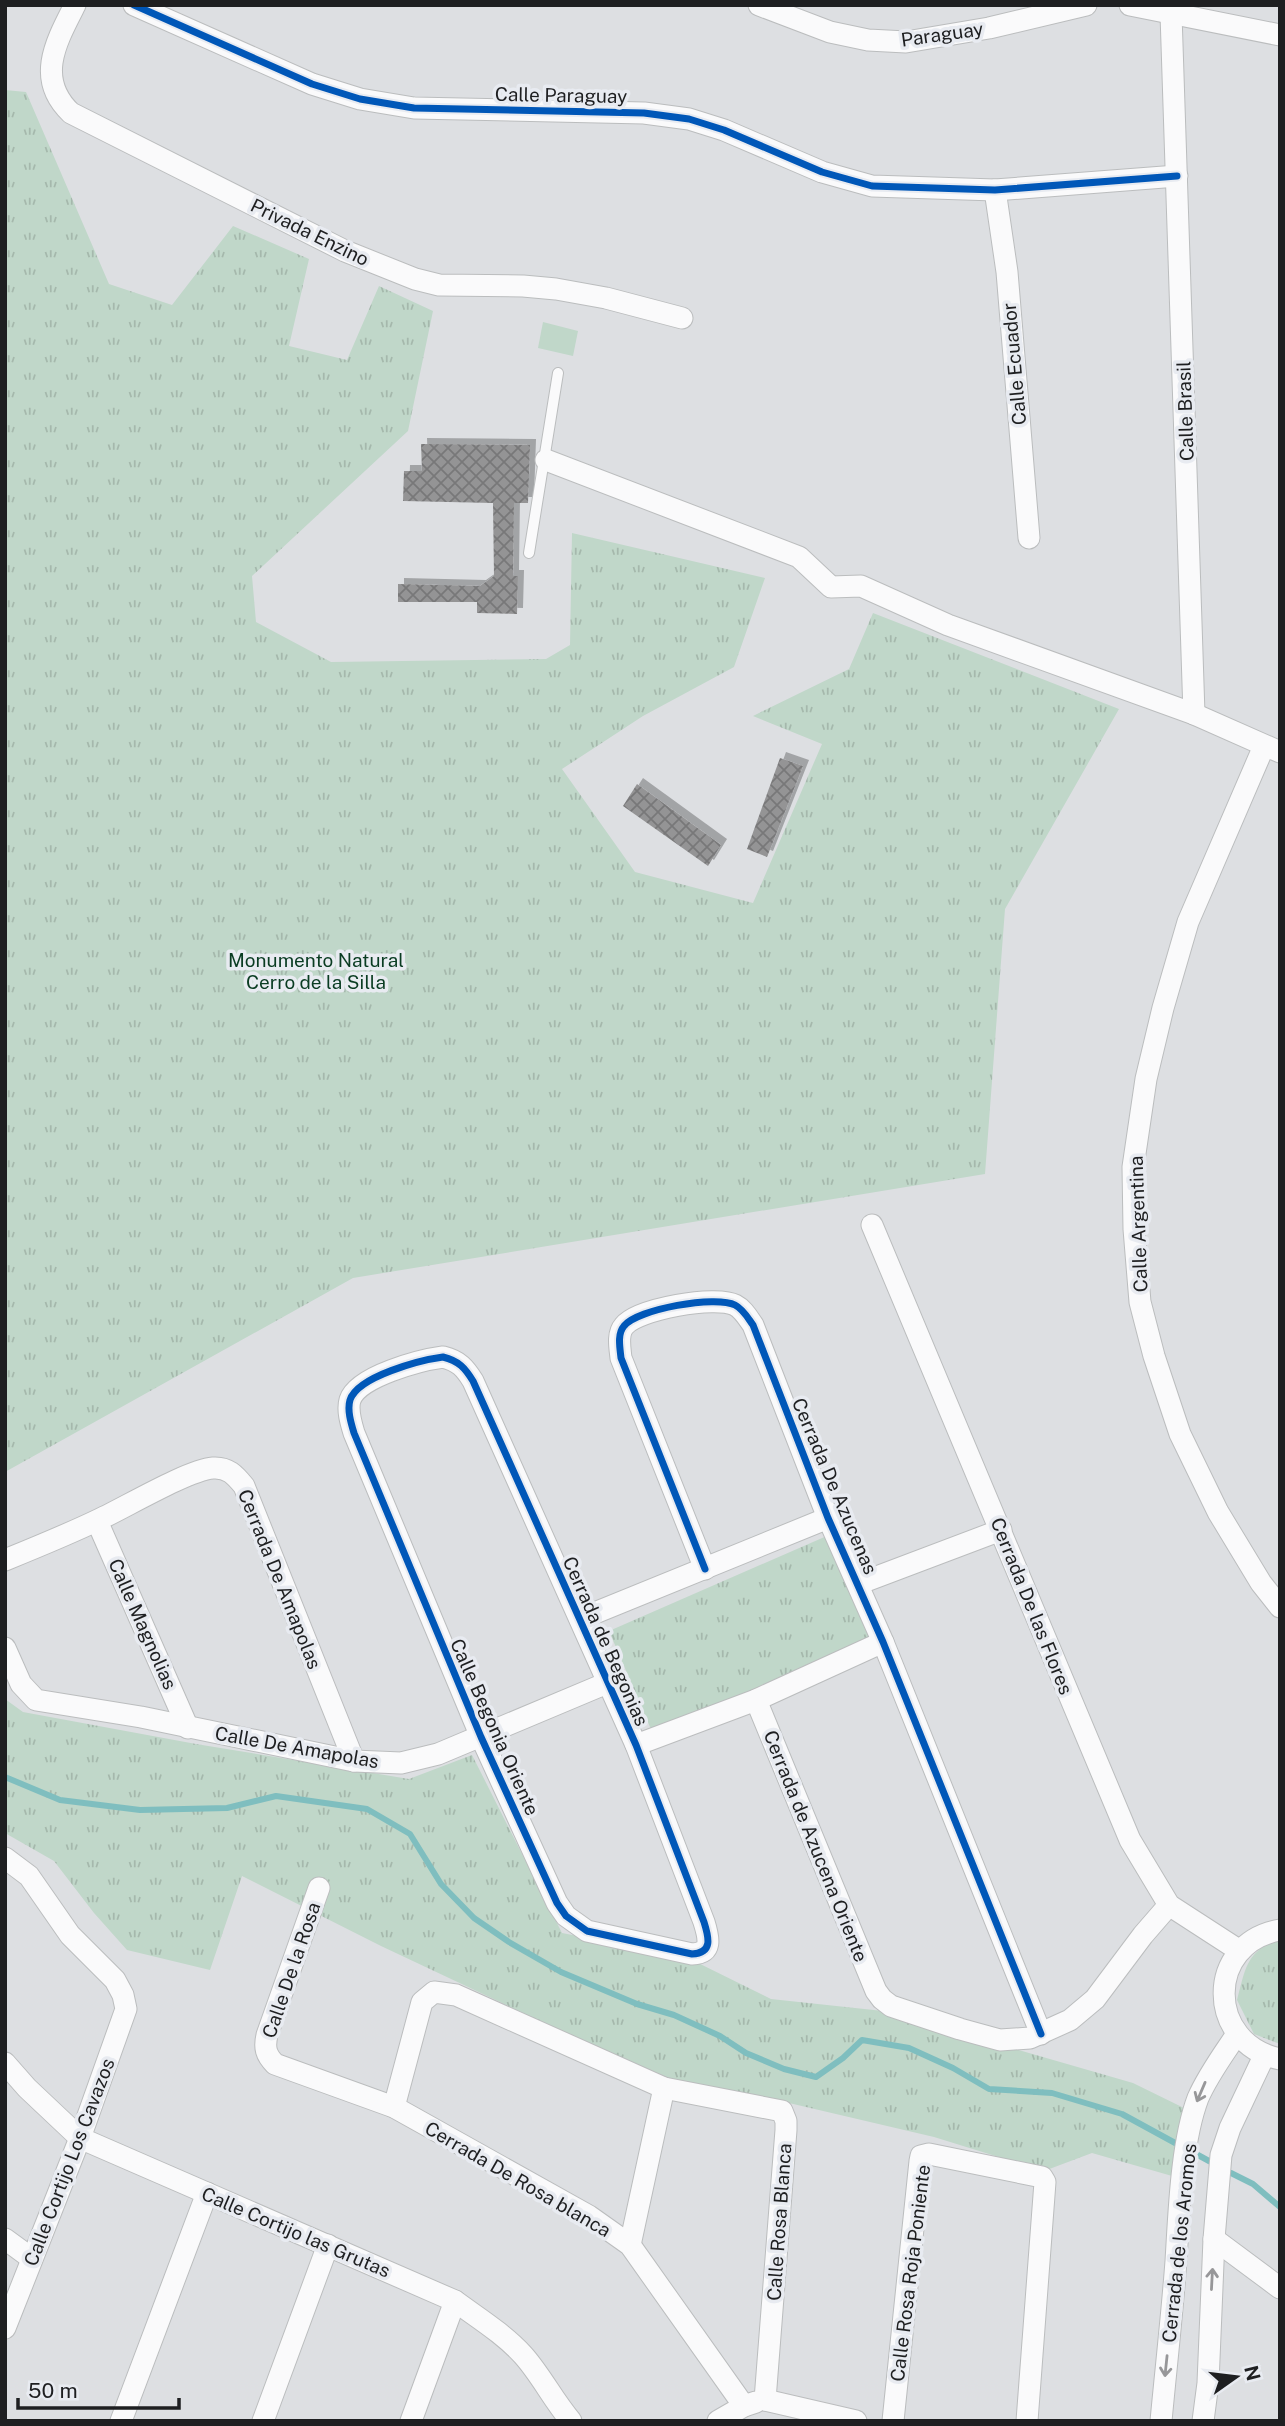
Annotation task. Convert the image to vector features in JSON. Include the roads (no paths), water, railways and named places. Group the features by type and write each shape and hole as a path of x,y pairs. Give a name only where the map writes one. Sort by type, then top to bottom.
{"street":[{"name":"Privada Enzino","path":"75,5 59,37 51,62 51,75 62,105 71,113 345,251 415,279 439,285 556,289 606,298 682,318"},
{"name":"Calle Paraguay","path":"134,5 312,84 360,99 414,107 644,113 689,119 822,172 872,186 995,190 1177,176"},
{"name":"Paraguay","path":"759,5 830,32 868,40 906,42 989,28 1086,5"},
{"path":"1130,5 1280,35"},
{"name":"Calle Brasil","path":"1171,14 1194,714"},
{"name":"Calle Ecuador","path":"995,190 1007,272 1029,538"},
{"path":"546,460 799,558 831,587 861,586 948,625 1194,714 1272,749"},
{"name":"Calle Argentina","path":"1272,749 1188,922 1146,1079 1133,1167 1133,1192 1140,1302 1154,1356 1180,1433 1218,1512 1261,1583 1280,1607"},
{"name":"Cerrada De las Flores","path":"872,1225 1130,1840 1169,1905 1240,1951"},
{"name":"Cerrada De Azucenas","path":"705,1569 621,1358 619,1342 622,1327 645,1312 722,1301 735,1305 753,1325 828,1518 883,1642 1041,2034"},
{"name":"Calle Begonia Oriente","path":"456,1360 443,1357 429,1359 366,1381 355,1391 350,1401 350,1416 354,1433 481,1737 549,1888 566,1916 577,1926 587,1931 692,1954 701,1954 709,1943"},
{"name":"Cerrada de Begonias","path":"456,1360 466,1369 473,1381 636,1745 704,1922 709,1943"},
{"name":"Cerrada De Amapolas","path":"5,1560 97,1521 200,1471 223,1468 235,1475 244,1486 354,1761"},
{"path":"580,1619 828,1518"},
{"name":"Calle Magnolias","path":"97,1521 188,1728"},
{"path":"859,1584 1001,1530"},
{"path":"636,1745 756,1700 883,1642"},
{"name":"Calle De Amapolas","path":"5,1648 22,1684 36,1700 141,1717 354,1761 401,1763 438,1754 607,1683"},
{"name":"Cerrada de Azucena Oriente","path":"756,1700 876,1991 891,2006 1000,2040 1030,2038 1041,2034"},
{"name":"Calle Cortijo Los Cavazos","path":"5,1858 29,1876 70,1934 115,1980 124,1995 126,2009 80,2138 5,2328"},
{"name":"Calle De la Rosa","path":"265,2052 267,2035 319,1888"},
{"path":"1041,2034 1070,2020 1095,1999 1169,1905"},
{"path":"1272,2058 1249,2047 1237,2034 1226,2014 1223,1992 1228,1970 1240,1951 1253,1939 1280,1930"},
{"name":"Calle Rosa Blanca","path":"394,2106 422,2002 434,1992 456,1995 664,2088 782,2111 786,2121 755,2403"},
{"name":"Cerrada de los Aromos","path":"1161,2421 1181,2189 1191,2122 1210,2074 1237,2034"},
{"name":"Cerrada De Rosa blanca","path":"265,2052 275,2064 394,2106 589,2216 629,2245 755,2403"},
{"name":"Cerrada de los Aromos","path":"1203,2421 1208,2383 1214,2239 1221,2155 1230,2127 1272,2058"},
{"name":"Calle Cortijo las Grutas","path":"5,2063 27,2088 80,2138 455,2301 522,2354 569,2420"},
{"path":"629,2245 664,2088"},
{"name":"Calle Rosa Roja Poniente","path":"893,2421 919,2166 921,2157 929,2154 1042,2177 1045,2182 1027,2421"},
{"path":"121,2421 207,2193"},
{"path":"5,2239 31,2258"},
{"path":"1214,2239 1280,2288"},
{"path":"263,2421 328,2245"},
{"path":"411,2421 455,2301"},
{"path":"719,2421 755,2403 856,2421"}],"lane":[{"path":"529,553 558,373"}],"waterway":[{"path":"5,1777 60,1800 140,1810 227,1808 276,1796 367,1809 410,1834 441,1884 474,1918 509,1942 561,1972 637,2004 674,2015 720,2036 746,2053 784,2069 816,2077 843,2058 862,2040 909,2048 953,2068 989,2089 1052,2093 1122,2114 1177,2144"},
{"path":"1198,2155 1209,2161"},
{"path":"1231,2173 1253,2184 1280,2207"}],"park label":[{"name":"Monumento Natural Cerro de la Silla","path":"316,971"}]}
